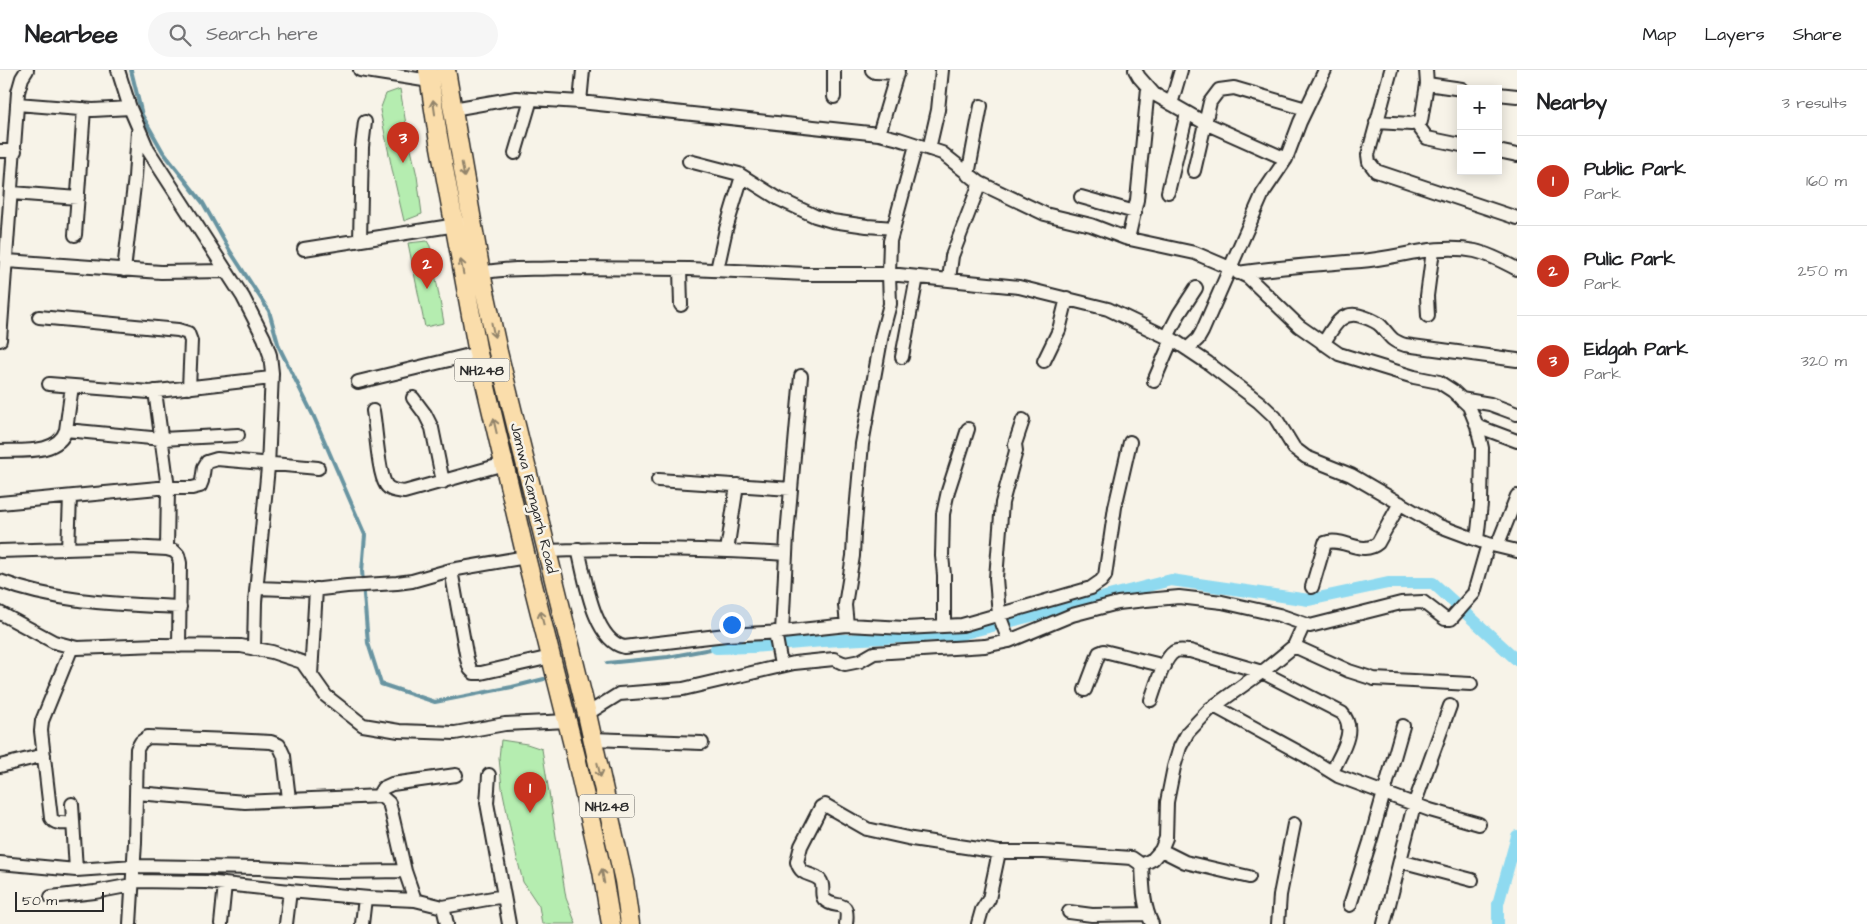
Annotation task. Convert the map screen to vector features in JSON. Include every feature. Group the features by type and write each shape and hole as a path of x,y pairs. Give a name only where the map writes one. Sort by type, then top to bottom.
{"highway":[{"name":"Jamwa Ramgarh Road","path":"446,70 481,273 498,352 587,714 624,881 630,924"},
{"name":"Jamwa Ramgarh Road","path":"429,76 478,353 526,556 568,721 602,871 611,924"}],"street":[{"path":"0,340 6,261 8,187 15,151 17,104 22,78 27,70"},
{"path":"118,70 130,108 148,150 217,260 243,297 264,338 271,364 268,463 257,588 254,649"},
{"path":"360,70 429,76"},
{"path":"580,102 583,70"},
{"path":"834,70 834,97"},
{"path":"872,70 875,72 898,71 879,134"},
{"path":"847,625 845,605 853,556 862,444 882,334 890,304 890,240 938,110 942,70"},
{"path":"1136,70 1154,94 1205,124 1286,159"},
{"path":"1171,104 1181,70"},
{"path":"1187,349 1198,339 1234,270 1263,193 1286,159 1306,109 1325,70"},
{"path":"1391,70 1376,122 1368,162 1376,171 1517,218"},
{"path":"1376,122 1411,124 1421,121 1426,70"},
{"path":"1426,84 1457,88"},
{"path":"1128,239 1135,212 1148,88"},
{"path":"1194,171 1210,102 1219,90 1227,88 1246,91 1306,109"},
{"path":"1502,94 1517,96"},
{"path":"453,109 516,98 580,102 879,134 942,153 980,183 1046,214 1091,225 1128,239 1195,253 1248,278 1299,326 1340,354 1414,377 1439,382 1453,391 1469,406 1477,426 1482,448 1481,504 1487,543"},
{"path":"515,153 531,99"},
{"path":"17,104 84,109 130,108"},
{"path":"968,175 982,106"},
{"path":"75,235 84,109"},
{"path":"1168,192 1187,113"},
{"path":"360,240 362,147 365,122"},
{"path":"1416,123 1427,138 1457,144"},
{"path":"124,270 135,177 138,128"},
{"path":"0,151 15,151"},
{"path":"1502,152 1517,155"},
{"path":"689,161 722,168 742,176 778,198 816,216 850,224 894,228"},
{"path":"717,270 726,229 742,176"},
{"path":"949,280 952,256 980,183"},
{"path":"8,187 78,198"},
{"path":"1081,197 1135,212"},
{"path":"304,249 473,223"},
{"path":"1234,270 1380,259 1450,248 1476,251 1517,269"},
{"path":"1428,316 1426,296 1433,250"},
{"path":"6,261 124,270 226,271"},
{"path":"481,273 494,270 561,268 889,274 1019,287 1108,309 1169,338 1208,363 1259,402 1275,417 1294,448 1306,457 1351,475 1437,525 1487,543 1517,551"},
{"path":"680,269 681,305"},
{"path":"902,358 917,277"},
{"path":"1154,380 1179,314 1196,288"},
{"path":"1044,361 1059,330 1067,298"},
{"path":"1323,344 1336,322 1350,315 1359,315 1375,321 1393,341 1405,345 1517,360"},
{"path":"39,317 178,330 188,333 191,342 189,388"},
{"path":"358,382 478,353"},
{"path":"780,660 778,633 801,376"},
{"path":"49,384 155,392 271,378"},
{"path":"0,451 48,448 64,437 72,386"},
{"path":"155,392 168,488 167,549"},
{"path":"413,398 426,414 432,428 443,482"},
{"path":"1461,399 1490,404 1517,414"},
{"path":"374,411 382,476 387,486 393,490 404,492 504,464"},
{"path":"1008,638 1000,618 996,578 1002,503 1016,451 1015,444 1023,420"},
{"path":"1477,426 1517,441"},
{"path":"944,626 943,514 948,491 968,428"},
{"path":"66,430 162,440 238,435"},
{"path":"578,549 595,613 604,632 616,645 638,646 726,635 778,633 847,625 905,628 962,625 1000,618 1091,588 1101,582 1105,576 1115,507 1130,442"},
{"path":"0,503 168,488 192,488 200,486 207,462 217,459 318,468"},
{"path":"658,480 791,489"},
{"path":"727,551 737,485"},
{"path":"68,549 70,496"},
{"path":"587,714 619,694 683,689 780,660 834,659 845,664 860,660 874,653 985,646 1072,615 1118,603 1179,597 1222,602 1279,615 1310,626 1401,604 1423,602 1445,619 1451,620 1474,593 1487,543 1517,496"},
{"path":"1312,587 1325,543 1332,541 1362,548 1374,546 1378,543 1400,503"},
{"path":"0,551 130,547 174,551 178,555 180,563 179,646"},
{"path":"546,550 727,551 786,554"},
{"path":"257,588 316,590 412,581 451,570 526,556"},
{"path":"451,570 470,668 474,672 481,673 552,661"},
{"path":"0,581 18,588 50,596 76,600 180,606"},
{"path":"311,675 316,590"},
{"path":"0,613 54,642 77,648 241,646 272,652 302,662 326,696 363,725 399,732 455,733 505,724 568,721"},
{"path":"1142,865 1153,859 1161,850 1166,838 1167,802 1180,747 1188,732 1214,706 1262,672 1294,646 1304,624"},
{"path":"1294,646 1349,672 1374,679 1470,684"},
{"path":"72,647 42,721 41,731 51,818 53,822 57,823 73,823"},
{"path":"1150,700 1164,666 1173,652 1179,650 1190,651 1262,672 1342,713 1348,719 1349,733 1332,772"},
{"path":"1085,690 1099,653 1104,651 1164,666"},
{"path":"1214,706 1332,772 1414,804 1480,824"},
{"path":"1384,924 1414,804 1450,706"},
{"path":"1350,905 1403,726"},
{"path":"130,924 137,793 137,749 141,742 148,737 271,742 279,745 284,756 289,799"},
{"path":"592,739 702,743"},
{"path":"0,766 44,755"},
{"path":"378,796 383,788 392,784 456,775"},
{"path":"489,775 487,803 509,924"},
{"path":"137,793 245,802 289,799 332,800 381,796 389,803 405,872 415,900"},
{"path":"72,804 76,870"},
{"path":"846,924 846,909 826,901 819,879 802,872 797,862 801,846 821,807 824,805 867,830 912,839 998,852 1044,852 1132,858 1142,865"},
{"path":"1278,924 1280,895 1294,824"},
{"path":"1161,850 1185,862 1249,876"},
{"path":"978,924 982,910 989,899 998,852"},
{"path":"1400,861 1472,880"},
{"path":"0,863 76,870 134,866 259,868 335,872 405,872"},
{"path":"1069,912 1149,919 1144,895 1142,865"},
{"path":"51,897 95,892 133,883 206,882 290,892 415,900 443,907 504,896"},
{"path":"221,924 224,884"},
{"path":"286,924 290,892"},
{"path":"362,924 365,898"},
{"path":"443,907 446,924"}],"green space":[{"path":"400,89 417,176 422,214 404,221 380,110 386,94"},
{"path":"427,241 430,246 444,323 425,327 408,243"},
{"path":"501,740 527,744 542,749 566,898 576,924 542,924 539,906 523,882 502,788 499,758"}],"waterway":[{"path":"131,70 142,115 163,152 203,203 230,251 269,311 279,347 314,417 365,535 362,571 368,643 381,684 435,702 544,679"},
{"path":"716,648 961,634 1171,580 1309,600 1388,583 1433,583 1517,660"},
{"path":"607,663 668,657 716,648"},
{"path":"1498,924 1498,904 1517,836"}],"place":[{"name":"Eidgah Park","path":"403,163"},
{"name":"Pulic Park","path":"427,289"},
{"name":"Public Park","path":"530,813"}]}
